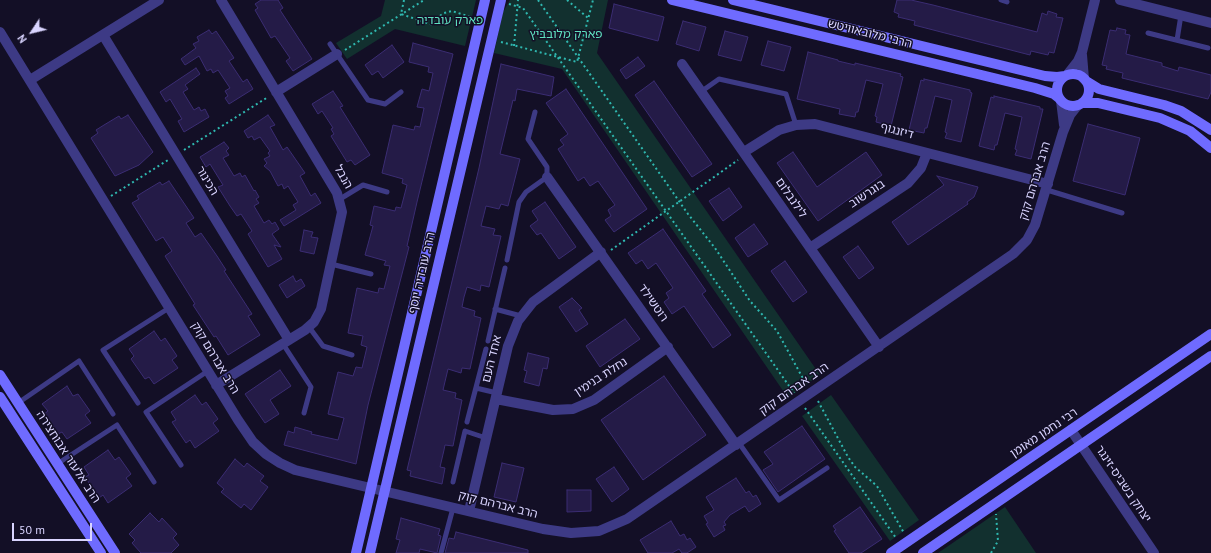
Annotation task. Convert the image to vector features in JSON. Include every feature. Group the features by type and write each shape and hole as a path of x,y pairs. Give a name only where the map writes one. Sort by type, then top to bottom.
{"street":[{"path":"30,80 159,0"},
{"name":"הנבל","path":"216,385 309,327 316,319 321,309 342,219 340,199 221,0"},
{"name":"הרב עובדיה יוסף","path":"356,553 485,0"},
{"name":"הרבי מלובאוויטש","path":"672,0 1035,88 1052,93 1060,100"},
{"name":"הרבי מלובאוויטש","path":"733,0 1045,76 1057,77 1066,75"},
{"path":"1095,0 1082,52 1078,61 1059,81 1057,87 1060,100 1070,106 1098,103 1160,118 1190,131 1211,148"},
{"path":"1120,0 1181,15 1210,20"},
{"name":"הרב עובדיה יוסף","path":"370,553 501,1"},
{"name":"הרב אברהם קוק","path":"0,32 216,385 248,435 272,459 295,470 562,533 580,534 599,531 628,519 879,347 1018,249 1027,240 1035,225 1063,132 1070,115 1080,104"},
{"name":"הכינור","path":"103,35 176,155 286,342"},
{"path":"1080,104 1086,100 1089,91 1085,80 1082,52"},
{"path":"276,92 337,54"},
{"name":"לילנבלום","path":"682,64 879,347"},
{"path":"1066,75 1076,74 1099,89 1164,105 1181,112 1211,130"},
{"name":"הרב אברהם קוק","path":"1060,100 1064,114 1063,132"},
{"name":"דיזנגוף","path":"745,153 772,134 796,125 815,124 927,153 1047,187"},
{"name":"בוגרשוב","path":"810,248 908,183 921,168 927,153"},
{"name":"רוטשילד","path":"547,177 738,444"},
{"name":"אחד העם","path":"469,511 510,339 521,316 533,302 602,253"},
{"name":"רבי נחמן מאומן","path":"891,553 1211,334"},
{"name":"נחלת בנימין","path":"496,396 553,410 578,408 594,400 668,347"},
{"path":"923,553 1211,356"},
{"name":"הרב אלעזר אבוחצירה","path":"0,375 115,553"},
{"name":"הרב אלעזר אבוחצירה","path":"0,397 101,553"},
{"name":"יצחק בשביס-זינגר","path":"1071,430 1154,553"}],"lane":[{"path":"1000,0 1007,2"},
{"path":"1177,40 1181,15"},
{"path":"1148,33 1208,48"},
{"path":"330,44 368,100 385,104 401,92"},
{"path":"702,91 719,79 786,94 796,125"},
{"path":"507,260 519,202 526,192 547,177 547,167 528,139 535,112"},
{"path":"340,199 363,185 387,192"},
{"path":"1047,187 1122,213"},
{"path":"331,264 371,274"},
{"path":"488,341 505,268"},
{"path":"138,404 103,350 169,308"},
{"path":"496,309 521,316"},
{"path":"309,327 323,346 352,355"},
{"path":"286,342 311,387 304,413"},
{"path":"468,422 486,349"},
{"path":"18,403 79,361 113,414"},
{"path":"181,465 146,412 208,371"},
{"path":"476,388 496,396"},
{"path":"57,464 117,425 154,482"},
{"path":"453,482 465,431 486,438"},
{"path":"738,444 779,500 827,468"},
{"path":"441,553 453,507"}],"path":[{"path":"401,14 404,0"},
{"path":"337,54 424,0"},
{"path":"514,46 518,0"},
{"path":"538,0 715,248 750,301 777,331 801,377 821,406 848,457 855,467 877,486 906,543"},
{"path":"567,0 588,18"},
{"path":"491,40 577,62 593,0"},
{"path":"501,1 524,8 800,401 906,543"},
{"path":"401,14 433,25 444,13 452,11 481,21"},
{"path":"104,201 276,92"},
{"path":"602,253 666,211 745,153"},
{"path":"991,553 998,541 995,504"}],"green space":[{"name":"פארק עובדיה","path":"385,0 476,0 465,46 395,29 347,59 336,43 381,16"},
{"name":"פארק מלובביץ","path":"510,0 608,0 597,53 820,375 788,398 562,69 494,53 503,12"},
{"path":"831,395 919,520 890,541 802,416"},
{"path":"1005,507 1036,553 938,553"}],"building":[{"path":"261,0 278,0 283,8 280,10 312,59 293,71 286,61 290,58 275,36 271,38 255,10 258,8 255,4"},
{"path":"897,0 911,0 933,5 1037,32 1042,13 1047,15 1048,11 1057,14 1056,17 1063,18 1054,53 1049,52 1048,55 1031,51 1030,55 914,25 915,21 898,17 899,14 894,12"},
{"path":"614,4 664,17 658,41 609,28"},
{"path":"683,21 706,27 699,51 676,44"},
{"path":"1117,28 1126,30 1125,34 1130,35 1126,54 1162,63 1162,66 1178,71 1179,67 1211,75 1211,92 1208,99 1122,78 1123,73 1106,69 1107,66 1102,65 1110,30 1116,31"},
{"path":"209,30 212,34 216,31 234,58 229,61 243,82 247,79 253,89 229,104 225,98 228,96 225,91 230,88 218,70 213,73 211,69 207,71 199,56 185,65 181,59 196,48 193,44 199,41 197,37"},
{"path":"725,31 748,37 741,61 718,55"},
{"path":"768,41 791,47 784,71 761,65"},
{"path":"413,43 453,54 417,202 407,246 409,247 368,405 356,464 284,445 288,431 294,433 295,427 312,432 311,434 338,440 344,418 328,414 338,372 353,376 356,367 362,368 367,347 361,345 363,336 348,333 357,288 378,293 379,288 384,289 390,266 384,265 386,261 365,255 373,226 370,225 374,206 395,211 396,207 401,208 407,185 402,183 403,179 382,173 393,125 414,130 415,126 420,127 424,108 417,107 422,89 429,91 433,73 428,72 429,67 409,62"},
{"path":"392,45 404,62 383,78 378,71 372,75 365,65"},
{"path":"808,52 838,61 855,65 855,63 901,74 900,76 903,77 891,126 876,122 877,117 875,116 883,84 866,80 858,112 856,112 855,117 839,114 840,109 797,99"},
{"path":"638,57 645,66 626,79 620,70"},
{"path":"501,64 554,77 551,96 517,89 515,101 513,100 500,154 520,159 508,206 501,204 499,209 486,206 481,226 495,229 493,235 501,236 489,287 481,285 480,291 467,287 464,297 462,307 475,311 474,316 481,318 470,369 462,368 461,373 448,369 443,390 456,393 455,398 462,400 453,446 445,445 440,467 445,468 442,484 410,476 411,471 407,470 479,168"},
{"path":"196,68 200,74 185,85 188,89 183,92 194,110 199,107 201,111 205,109 209,117 184,132 178,121 182,119 170,99 166,102 160,92"},
{"path":"924,79 970,90 972,93 961,142 945,138 952,100 935,96 927,128 925,128 924,133 909,130 921,80 924,81"},
{"path":"654,81 712,164 692,177 635,95"},
{"path":"566,89 647,209 614,232 605,220 611,216 608,210 615,205 598,181 590,186 584,177 578,181 558,149 564,145 560,140 568,134 546,103"},
{"path":"333,91 343,106 340,107 370,155 355,165 351,160 347,162 331,136 334,134 331,129 333,128 322,111 318,114 312,104"},
{"path":"994,96 1043,109 1031,159 1015,155 1022,117 1005,113 997,145 995,145 994,150 979,146 991,97 994,98"},
{"path":"128,115 153,152 139,165 115,176 91,138 98,133 96,130 104,125 119,116 121,119"},
{"path":"268,115 275,125 270,127 283,150 287,147 305,173 300,176 311,196 315,193 321,203 284,226 280,220 296,210 293,205 298,202 288,186 284,189 282,184 278,186 270,171 264,166 267,163 264,159 270,156 268,153 270,151 260,137 254,140 252,136 248,138 244,131"},
{"path":"1088,124 1140,138 1125,195 1073,181"},
{"path":"224,142 229,148 226,151 229,155 223,158 234,176 240,173 242,177 245,175 259,197 256,199 259,203 254,206 264,223 269,220 272,224 275,222 279,229 272,234 281,247 274,245 282,259 268,267 248,234 252,231 241,214 237,216 218,187 223,185 210,164 206,167 200,157"},
{"path":"793,152 817,187 866,152 882,175 818,221 777,163"},
{"path":"937,176 978,187 974,197 967,202 968,204 908,245 892,222 944,185"},
{"path":"169,181 194,218 186,223 195,237 201,233 217,256 226,270 224,271 252,314 248,316 260,335 228,355 193,305 195,304 165,256 172,251 163,237 156,241 132,203 139,199 137,196 160,182 162,185"},
{"path":"729,188 742,207 723,221 709,201"},
{"path":"545,202 576,247 559,259 541,233 537,235 530,226 538,220 532,211"},
{"path":"754,224 768,244 748,257 735,238"},
{"path":"663,229 706,291 702,294 731,335 713,348 684,306 672,314 664,302 669,298 666,293 673,288 656,263 648,269 642,260 636,264 628,253"},
{"path":"304,230 313,232 311,237 318,238 314,254 300,251"},
{"path":"858,246 874,268 859,279 843,257"},
{"path":"785,261 807,292 793,302 771,271"},
{"path":"293,276 296,282 301,279 305,286 287,298 279,285"},
{"path":"572,298 582,308 579,310 588,324 576,332 559,307"},
{"path":"625,319 640,339 600,367 586,346"},
{"path":"154,331 161,341 165,338 177,356 172,360 178,368 154,384 149,377 145,379 131,359 134,356 129,349"},
{"path":"528,353 549,358 547,369 543,368 539,386 524,382 527,371 524,370"},
{"path":"280,370 291,386 270,400 279,414 265,423 245,394"},
{"path":"664,376 706,435 643,480 601,420"},
{"path":"67,386 73,396 78,394 90,411 85,415 91,423 67,439 62,432 58,434 44,414 48,411 42,404"},
{"path":"195,395 202,405 206,402 218,419 213,423 219,431 195,448 190,440 186,443 172,422 176,420 171,412"},
{"path":"802,426 825,459 778,492 763,470 773,464 764,452"},
{"path":"108,450 115,460 119,457 131,474 126,478 132,486 108,503 103,495 99,498 85,477 89,475 84,467"},
{"path":"235,459 244,467 247,463 264,476 260,481 268,487 251,510 244,504 241,508 221,492 224,489 217,483"},
{"path":"502,463 524,468 516,502 494,497"},
{"path":"614,467 629,489 612,502 596,479"},
{"path":"736,478 746,493 749,491 753,497 756,495 761,504 749,512 745,506 730,515 724,522 726,525 723,526 725,530 714,537 706,524 708,523 704,516 714,510 706,497"},
{"path":"567,490 591,490 591,511 567,512"},
{"path":"860,507 882,539 861,553 849,553 834,531 836,530 833,526"},
{"path":"150,513 159,522 162,518 177,534 173,538 179,545 171,553 141,553 132,543 135,540 129,534"},
{"path":"401,518 440,529 438,535 441,536 437,553 420,549 419,553 396,553 400,540 396,539"},
{"path":"671,521 680,536 684,534 687,540 690,538 696,547 687,553 682,553 679,549 672,553 648,553 640,540"},
{"path":"456,532 528,550 528,553 445,553 449,538 454,539"}]}
